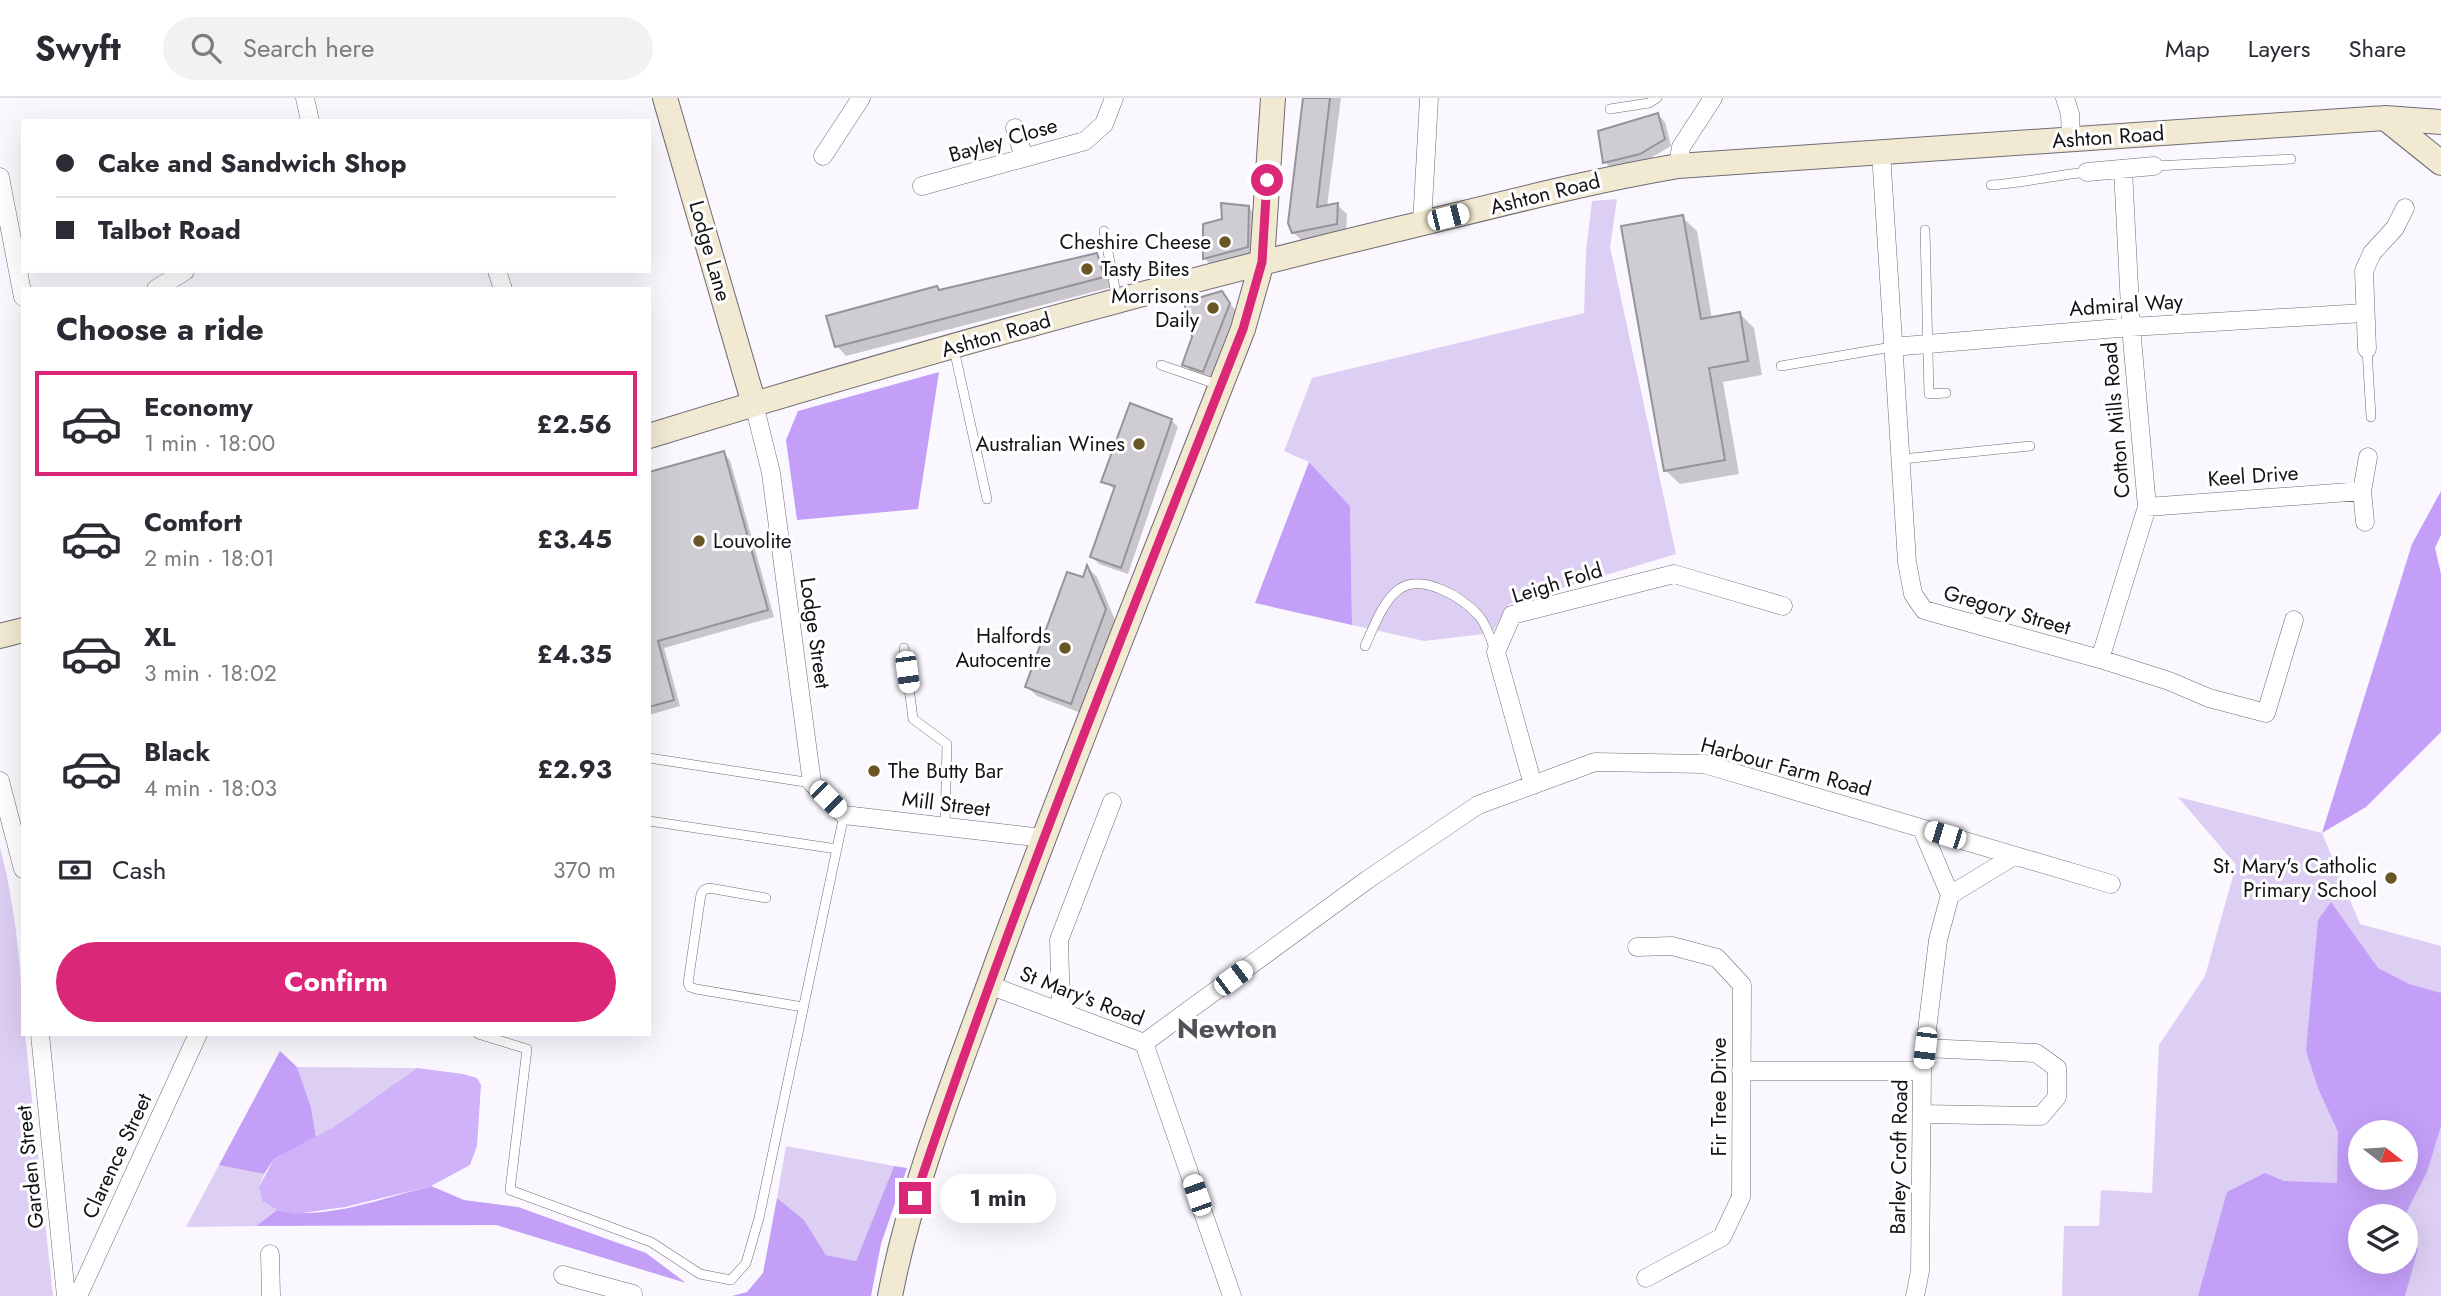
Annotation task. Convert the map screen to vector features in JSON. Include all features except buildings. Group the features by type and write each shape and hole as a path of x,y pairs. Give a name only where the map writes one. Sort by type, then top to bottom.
{"street":[{"path":"305,98 310,119"},
{"name":"Lodge Lane","path":"665,98 754,404"},
{"path":"823,156 861,98"},
{"name":"Bayley Close","path":"922,186 1084,141 1104,124 1114,98"},
{"path":"890,1296 900,1244 989,985 1043,838 1243,329 1262,262 1273,98"},
{"path":"1422,224 1429,98"},
{"path":"1678,166 1681,147 1713,98"},
{"path":"2065,98 2070,114 2071,139"},
{"path":"2385,118 2441,163"},
{"name":"Ashton Road","path":"651,435 954,347 1262,262 1605,179 1678,166 2385,118 2441,122"},
{"path":"1015,128 1024,158"},
{"name":"Gregory Street","path":"1881,152 1907,562 1913,594 1924,610 2100,659 2169,681 2210,698 2266,713 2294,620"},
{"path":"2087,172 2154,166"},
{"name":"Cotton Mills Road","path":"2100,659 2147,507 2131,327 2123,169"},
{"path":"0,177 21,287"},
{"path":"2367,349 2364,271 2372,253 2395,228 2405,208"},
{"path":"159,287 182,273"},
{"name":"Admiral Way","path":"1892,347 2131,327 2364,313"},
{"name":"Lodge Street","path":"754,404 771,473 812,783"},
{"path":"2365,522 2362,491 2368,457"},
{"name":"Keel Drive","path":"2147,507 2362,491"},
{"name":"Leigh Fold","path":"1496,652 1512,615 1674,574 1783,606"},
{"path":"0,636 21,630"},
{"path":"1496,652 1533,785"},
{"name":"Harbour Farm Road","path":"1144,1043 1367,880 1478,806 1595,762 1704,764 2111,884"},
{"path":"0,781 21,861"},
{"path":"812,783 844,815"},
{"path":"1061,1012 1059,940 1112,802"},
{"name":"Mill Street","path":"844,815 1043,838"},
{"path":"1922,828 1950,895 2014,856"},
{"name":"Barley Croft Road","path":"1915,1296 1920,1271 1922,1071 1938,940 1950,895"},
{"name":"Fir Tree Drive","path":"1637,947 1672,946 1717,958 1742,985 1741,1197 1722,1237 1646,1278"},
{"name":"St Mary's Road","path":"989,985 1144,1043 1232,1296"},
{"name":"Garden Street","path":"40,1036 66,1296"},
{"name":"Clarence Street","path":"78,1296 197,1036"},
{"path":"1922,1114 2041,1116 2057,1097 2057,1068 2036,1052 1925,1048"},
{"path":"1741,1071 1922,1071"},
{"path":"270,1254 271,1296"},
{"path":"563,1275 633,1296"}],"lane":[{"path":"1610,109 1654,102 1657,98"},
{"path":"2154,166 2291,159"},
{"path":"1991,185 2018,184 2051,175 2087,172"},
{"path":"1925,230 1929,394 1946,393"},
{"path":"1104,232 1117,301"},
{"path":"954,347 988,499"},
{"path":"1781,366 1892,347"},
{"path":"2367,349 2371,417"},
{"path":"1161,365 1221,385"},
{"path":"1902,459 2030,446"},
{"path":"1365,646 1380,614 1398,590 1412,585 1432,584 1455,597 1481,618 1496,652"},
{"path":"904,648 913,719 947,744 945,827"},
{"path":"651,758 812,783"},
{"path":"485,1036 527,1049 510,1190 651,1242 700,1274 731,1280 746,1263 759,1218 844,815"},
{"path":"651,821 837,849"},
{"path":"766,898 709,888 704,890 701,894 688,983 695,989 803,1007"}],"shaded area":[{"path":"1617,199 1610,247 1676,554 1509,604 1492,633 1424,641 1352,625 1350,506 1309,462 1284,451 1312,378 1584,313 1586,251 1592,201"},
{"path":"939,372 918,509 797,520 786,440 798,411"},
{"path":"1309,462 1350,506 1352,625 1255,603"},
{"path":"2441,491 2441,535 2435,548 2441,574 2441,732 2366,807 2322,833 2412,544"},
{"path":"2178,797 2322,833 2360,924 2441,946 2441,1296 2062,1296 2064,1226 2099,1226 2101,1190 2152,1193 2159,1045 2205,976 2236,865"},
{"path":"0,847 17,940 21,979 21,1036 25,1036 53,1296 0,1296"},
{"path":"2331,902 2378,968 2409,984 2441,993 2441,1126 2427,1172 2418,1190 2418,1120 2348,1120 2348,1190 2418,1190 2411,1204 2348,1204 2348,1274 2411,1274 2405,1296 2198,1296 2227,1192 2265,1173 2284,1181 2337,1183 2338,1132 2318,1088 2306,1051 2318,920"},
{"path":"280,1051 297,1067 311,1107 316,1137 274,1159 264,1174 219,1165"},
{"path":"297,1067 417,1068 316,1137 311,1107"},
{"path":"417,1068 463,1074 477,1078 481,1085 477,1146 470,1165 431,1186 345,1207 296,1214 277,1210 262,1201 259,1187 274,1159 332,1128"},
{"path":"786,1146 894,1166 856,1261 826,1255 804,1220 777,1198"},
{"path":"219,1165 264,1174 259,1187 262,1201 277,1210 256,1226 186,1227"},
{"path":"894,1166 907,1168 881,1244 871,1296 732,1296 747,1292 763,1273 777,1198 804,1220 826,1255 856,1261"},
{"path":"431,1186 464,1200 518,1207 646,1253 686,1283 496,1225 256,1226 277,1210 315,1213 335,1210"}],"place":[{"name":"Cheshire Cheese","path":"1225,242"},
{"name":"Tasty Bites","path":"1087,269"},
{"name":"Morrisons Daily","path":"1213,308"},
{"name":"Australian Wines","path":"1139,444"},
{"name":"Louvolite","path":"699,541"},
{"name":"Halfords Autocentre","path":"1065,648"},
{"name":"The Butty Bar","path":"874,771"},
{"name":"St. Mary's Catholic Primary School","path":"2391,878"}],"district":[{"name":"Newton","path":"1227,1028"}],"route":[{"path":"915,1198 954,1082 1043,838 1243,329 1262,262 1267,180"}]}
